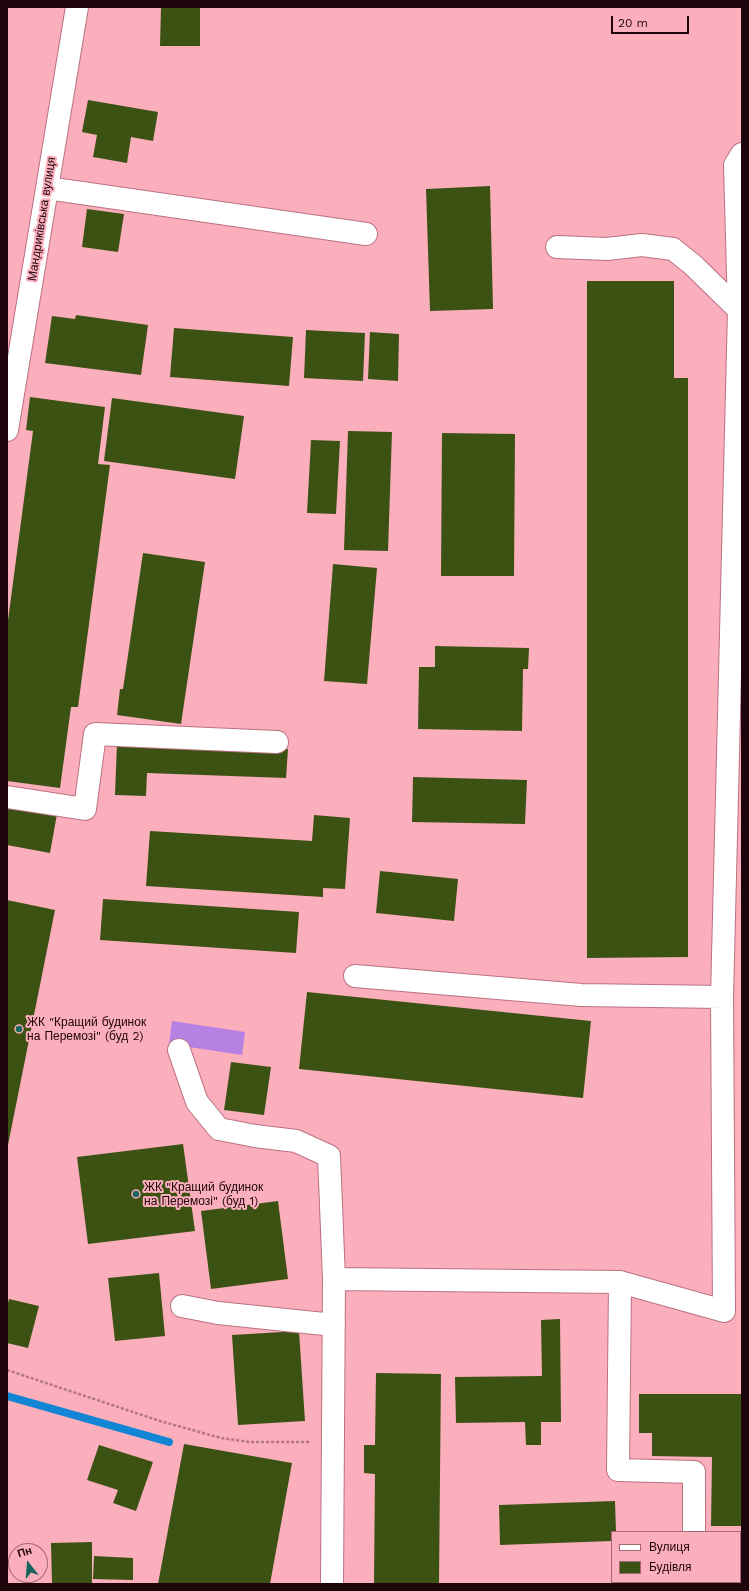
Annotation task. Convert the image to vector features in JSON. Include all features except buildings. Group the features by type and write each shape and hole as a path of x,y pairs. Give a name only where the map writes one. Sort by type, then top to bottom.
{"street":[{"name":"Мандриківська вулиця","path":"7,430 15,330 47,188 77,7"},
{"path":"334,1279 620,1282 724,1311 722,997 740,311 735,165 742,154"},
{"path":"47,188 366,234"},
{"path":"557,247 607,249 642,245 673,249 693,265 740,311"},
{"path":"7,797 85,809 95,734 277,742"},
{"path":"356,976 581,995 722,997"},
{"path":"179,1050 197,1102 219,1129 255,1136 296,1141 330,1156 334,1279 332,1584"},
{"path":"620,1282 618,1470 694,1472 694,1531"},
{"path":"182,1306 218,1314 334,1325"}],"path":[{"path":"7,1370 160,1421 220,1438 250,1442 333,1442"}],"shaded area":[{"path":"172,1021 245,1032 242,1055 169,1044"}],"waterway":[{"path":"7,1396 169,1442"}],"place":[{"name":"ЖК \"Кращий будинок на Перемозі\" (буд 2)","path":"19,1029"},
{"name":"ЖК \"Кращий будинок на Перемозі\" (буд 1)","path":"136,1194"}]}
